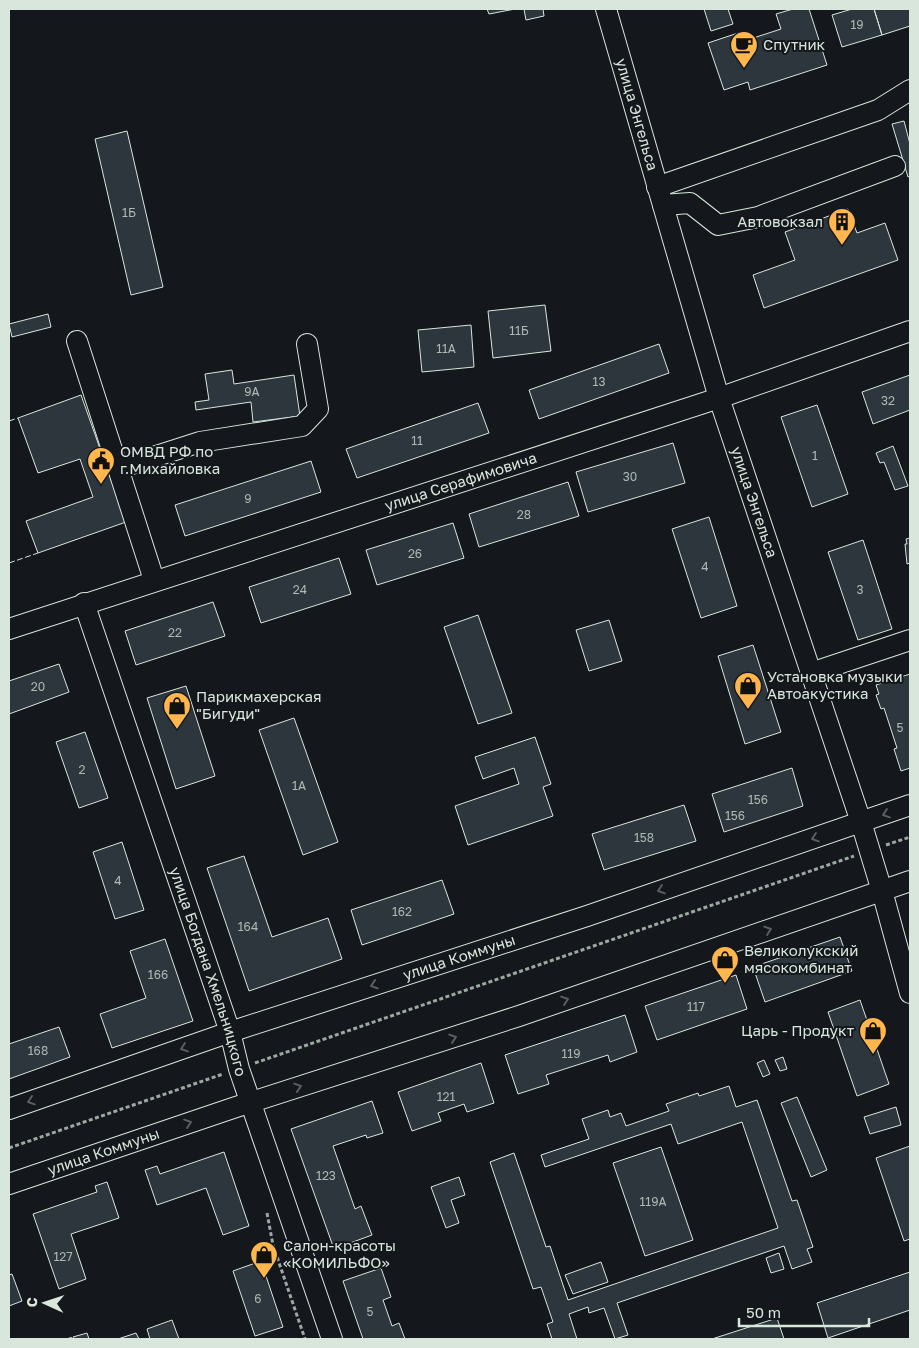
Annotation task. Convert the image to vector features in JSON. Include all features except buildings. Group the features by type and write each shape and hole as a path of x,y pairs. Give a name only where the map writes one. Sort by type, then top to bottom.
{"street":[{"name":"улица Энгельса","path":"606,9 719,398 861,822 910,993"},
{"path":"660,196 878,110 910,90"},
{"path":"660,196 690,203 718,225 758,217 895,166"},
{"name":"улица Серафимовича","path":"9,629 154,580 719,398 910,331"},
{"path":"77,341 154,580"},
{"path":"119,468 200,442 302,426 318,409 306,344"},
{"name":"улица Богдана Хмельницкого","path":"84,603 230,1032 239,1069 252,1102 332,1339"},
{"path":"811,673 910,640"},
{"name":"улица Коммуны","path":"9,1109 230,1032 587,916 910,805"},
{"name":"улица Коммуны","path":"9,1184 252,1102 519,1016 910,881"}],"path":[{"path":"9,1148 910,837"},
{"path":"266,1209 274,1245 305,1339"}],"fence":[{"path":"9,421 18,418"},
{"path":"9,563 38,553"},
{"path":"66,1339 73,1337"}],"place":[{"name":"Спутник","path":"744,69"},
{"name":"Автовокзал","path":"842,246"},
{"name":"ОМВД РФ по г.Михайловка","path":"101,485"},
{"name":"Установка музыки Автоакустика","path":"748,710"},
{"name":"Парикмахерская \"Бигуди\"","path":"177,730"},
{"name":"Великолукский мясокомбинат","path":"725,984"},
{"name":"Царь - Продукт","path":"873,1055"},
{"name":"Салон-красоты «КОМИЛЬФО»","path":"264,1279"}]}
